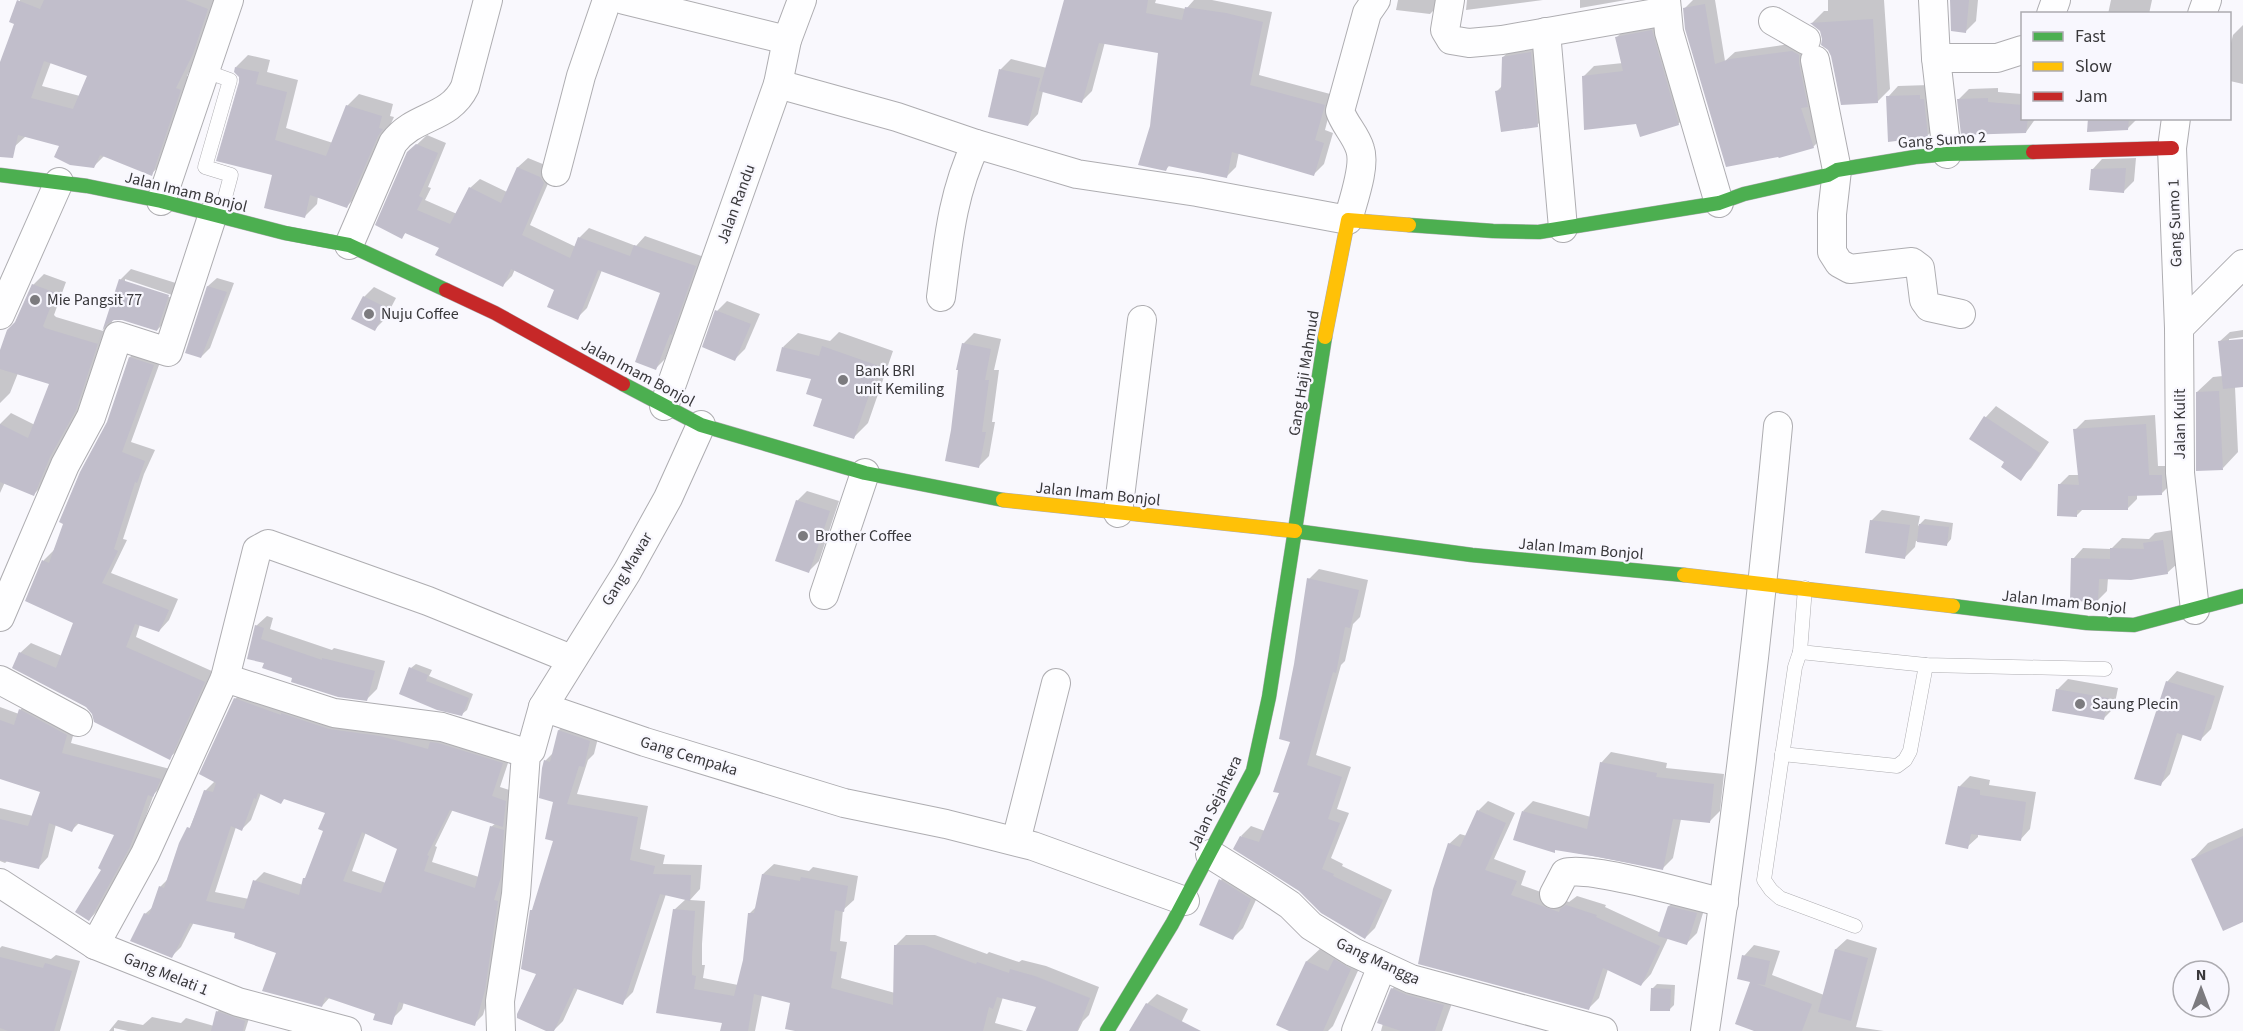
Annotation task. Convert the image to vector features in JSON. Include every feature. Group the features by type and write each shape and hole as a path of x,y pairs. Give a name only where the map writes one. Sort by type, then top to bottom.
{"main road":[{"name":"Gang Sumo 2","path":"1348,220 1521,233 1539,232 1719,203 1744,194 1837,171 1915,157 1947,154 2172,148"},
{"name":"Jalan Imam Bonjol","path":"0,175 87,186 161,201 285,233 349,245 495,313 701,425 865,473 993,498 1296,531 1472,555 1764,583 2087,623 2133,626 2243,596"},
{"name":"Gang Haji Mahmud","path":"1296,531 1319,368 1348,220"},
{"name":"Jalan Sejahtera","path":"1107,1031 1185,901 1253,771 1269,697 1296,531"}],"street":[{"path":"161,201 229,0"},
{"path":"349,245 393,143 409,127 448,109 459,99 465,87 488,0"},
{"path":"556,172 581,76 607,0"},
{"path":"624,0 787,40"},
{"name":"Jalan Randu","path":"664,406 778,84 787,40 801,0"},
{"path":"778,84 897,117 976,144 1077,174 1197,192 1348,220 1362,156 1360,147 1340,111 1367,13 1376,0"},
{"path":"1450,0 1445,30 1450,40 1469,43 1546,32 1666,5 1669,32 1719,203"},
{"path":"1933,0 1936,58 1947,154"},
{"path":"1773,21 1811,50 1837,171 1832,214 1832,252 1839,263 1850,269 1912,262 1920,268 1924,300 1929,307 1961,314"},
{"path":"1546,32 1563,228"},
{"path":"1936,58 1997,58 2021,50"},
{"name":"Gang Sumo 1","path":"2176,120 2172,148 2179,328"},
{"path":"941,297 952,213 964,170 976,144"},
{"path":"0,315 59,182"},
{"path":"0,617 65,465 91,417 118,336 168,352 216,215"},
{"path":"2179,328 2243,264"},
{"path":"1118,513 1142,320"},
{"name":"Jalan Kulit","path":"2179,328 2180,473 2195,610"},
{"name":"Gang Mawar","path":"543,707 627,572 668,498 701,425"},
{"path":"1705,1031 1724,903 1764,583 1778,426"},
{"path":"824,595 865,473"},
{"path":"95,945 145,854 225,678 257,550 268,544 428,601 571,659"},
{"path":"225,678 334,714 442,727 526,753 531,750 543,707"},
{"path":"0,680 78,722"},
{"path":"1016,841 1056,682"},
{"name":"Gang Cempaka","path":"543,707 645,742 834,800 1016,841 1185,901"},
{"path":"501,1031 500,1001 516,894 526,753"},
{"name":"Gang Mangga","path":"1210,854 1290,905 1311,926 1353,952 1382,966 1518,1020 1603,1031"},
{"path":"1554,894 1565,873 1571,871 1595,873 1724,903"},
{"name":"Gang Melati 1","path":"0,883 95,945 238,1002 347,1031"},
{"path":"1356,1031 1382,966"}],"lane":[{"path":"205,71 230,80 205,166 231,175 216,215"},
{"path":"1805,588 1800,652 1795,668 1764,880 1780,898 1855,926"},
{"path":"1800,652 1926,665 2105,669"},
{"path":"1782,754 1897,766 1905,760 1910,751 1926,665"}],"building":[{"path":"17,0 40,9 44,0 185,0 208,9 193,54 176,88 181,90 152,176 100,155 94,168 70,165 54,157 59,146 18,135 13,158 0,157 0,62 14,24 9,22","holes":["44,61 87,76 73,109 31,98"]},
{"path":"1064,0 1148,0 1146,13 1182,20 1185,7 1226,13 1263,22 1250,85 1325,105 1315,140 1324,143 1314,176 1232,152 1227,178 1168,166 1166,171 1138,165 1150,126 1158,53 1099,43 1082,103 1039,91"},
{"path":"1950,0 1969,0 1966,33 1951,31"},
{"path":"1705,4 1715,64 1730,59 1792,51 1799,55 1808,107 1801,108 1814,148 1779,158 1726,167 1685,29 1683,8"},
{"path":"1873,19 1878,103 1841,105 1831,56 1828,50 1821,45 1820,31 1810,23"},
{"path":"1652,30 1679,125 1640,137 1636,124 1584,130 1582,76 1623,71 1615,37"},
{"path":"1531,52 1538,127 1501,132 1495,91 1501,90 1502,57"},
{"path":"235,67 259,72 256,84 287,92 275,140 326,156 346,105 382,116 379,128 383,129 347,208 310,195 305,218 264,208 272,175 216,161 239,82 239,77 234,72"},
{"path":"999,69 1040,78 1028,126 988,117"},
{"path":"1920,95 1920,99 1924,99 1928,137 1888,142 1886,96"},
{"path":"1988,98 1988,102 2021,105 2021,120 2028,120 2026,133 1961,135 1957,99"},
{"path":"2088,120 2129,120 2128,130 2087,132"},
{"path":"416,144 438,153 419,196 423,198 417,210 450,224 469,187 501,203 517,167 540,177 544,183 522,235 570,258 578,237 630,256 634,245 696,266 672,335 670,334 656,370 635,362 660,293 598,270 578,320 547,307 554,290 511,269 503,287 435,255 439,248 405,233 402,239 375,225 407,152"},
{"path":"2126,168 2124,193 2089,190 2091,169"},
{"path":"119,279 169,295 157,331 122,320 114,320 102,330"},
{"path":"32,284 56,293 43,326 45,328 98,344 76,410 50,457 34,496 0,482 0,424 28,438 49,384 0,369 0,350 7,330 15,322"},
{"path":"207,286 227,292 201,358 185,353"},
{"name":"Nuju Coffee","path":"363,296 387,308 375,331 351,319"},
{"path":"715,310 751,324 735,361 702,347"},
{"path":"2243,339 2243,387 2223,389 2218,341"},
{"path":"962,343 991,349 985,380 989,380 982,432 986,432 979,468 945,461 951,430 958,370 956,370"},
{"name":"Bank BRI unit Kemiling","path":"822,346 879,366 854,439 813,426 822,399 806,394 811,379 776,371 782,347 819,356"},
{"path":"129,357 154,365 122,452 145,461 137,483 135,482 114,549 118,551 102,583 169,610 159,632 135,624 126,647 205,682 170,760 94,722 92,714 86,707 12,668 19,652 56,668 73,623 25,601 42,560 49,563 63,524 59,522 80,472 107,422"},
{"path":"2219,391 2223,470 2196,471 2196,392"},
{"path":"1984,416 2040,453 2021,481 2001,467 2004,462 1969,439"},
{"path":"2146,424 2149,475 2162,475 2162,495 2128,496 2128,510 2077,510 2077,517 2057,516 2058,484 2079,485 2073,429"},
{"name":"Brother Coffee","path":"796,500 830,511 809,573 775,561"},
{"path":"1870,520 1910,525 1905,559 1865,553"},
{"path":"1919,524 1949,527 1947,546 1917,542"},
{"path":"2163,540 2168,574 2131,580 2099,579 2098,602 2070,601 2071,558 2110,559 2110,548 2144,549 2143,543"},
{"path":"1307,578 1359,590 1350,628 1345,627 1336,673 1333,672 1307,765 1342,777 1328,819 1340,823 1322,869 1383,900 1365,939 1321,913 1299,891 1233,849 1240,836 1259,842 1279,793 1273,792 1290,742 1279,739 1294,664"},
{"path":"255,625 264,628 261,639 322,660 322,658 375,671 367,701 338,697 291,682 292,678 262,668 264,663 247,659"},
{"path":"409,667 428,675 426,681 469,698 462,716 437,710 399,694"},
{"path":"2166,681 2215,696 2201,741 2177,733 2161,786 2134,779"},
{"name":"Saung Plecin","path":"2056,689 2108,698 2104,720 2052,711"},
{"path":"234,698 329,729 380,736 428,749 430,742 438,743 503,763 492,796 506,801 503,827 450,810 427,855 429,856 424,871 475,888 490,826 504,830 501,877 494,900 498,901 485,990 475,1026 399,1002 392,1025 373,1020 375,1014 325,997 322,1007 262,991 276,953 234,938 235,933 190,923 172,958 130,941 144,913 149,915 159,886 164,888 179,843 187,827 190,828 204,790 213,792 216,783 199,774","holes":["258,793 281,804 284,799 325,813 318,829 323,831 305,878 303,878 299,895 253,880 244,909 206,901 231,826 242,831","362,832 397,849 381,893 343,881"]},
{"path":"19,709 67,735 62,753 161,779 153,797 148,795 130,847 89,921 75,912 101,870 98,868 114,835 76,823 72,832 49,823 39,869 0,860 0,819 28,826 40,792 0,779 0,720 14,725"},
{"path":"558,730 590,741 584,767 579,766 567,804 638,817 630,860 655,866 653,874 691,875 690,901 660,894 623,1005 574,988 554,1031 546,1031 517,1018 517,1014 536,974 521,969 530,910 532,910 553,841 545,839 553,802 539,798 544,760 550,762"},
{"path":"1600,762 1657,773 1656,777 1714,784 1710,823 1673,819 1663,870 1555,850 1555,853 1513,840 1522,811 1587,829"},
{"path":"1958,786 1980,790 1980,795 2026,802 2021,841 1971,834 1968,849 1945,844"},
{"path":"1477,810 1506,823 1485,870 1517,881 1511,895 1559,912 1566,905 1597,915 1596,917 1660,946 1641,986 1603,968 1589,1010 1418,964 1433,889 1448,843 1460,847"},
{"path":"2243,836 2243,922 2223,931 2191,859"},
{"path":"762,874 800,881 801,877 848,886 844,912 835,910 830,951 837,952 831,988 893,1005 894,945 924,945 976,964 977,962 1009,973 1010,969 1035,976 1090,998 1077,1031 1026,1031 1036,1007 997,997 993,1009 989,1007 983,1031 795,1031 785,1029 790,1003 754,994 748,1031 720,1031 722,1023 656,1013 673,909 695,911 692,956 692,975 696,976 694,989 734,996 743,960 748,913 754,913"},
{"path":"1219,879 1251,899 1233,940 1199,925"},
{"path":"1668,906 1697,913 1687,945 1658,936"},
{"path":"1835,949 1868,958 1851,1021 1818,1012"},
{"path":"1742,955 1770,961 1765,985 1757,984 1812,1004 1802,1031 1754,1031 1735,1024 1750,982 1737,979"},
{"path":"0,957 43,968 45,963 72,971 54,1031 8,1031 0,1028"},
{"path":"1334,959 1351,969 1323,1031 1289,1031 1276,1025 1306,961 1328,971"},
{"path":"1391,988 1444,1005 1435,1031 1401,1031 1377,1023"},
{"path":"1651,988 1671,989 1670,1011 1650,1011"},
{"path":"1146,1003 1201,1031 1129,1031"},
{"path":"216,1011 245,1021 243,1031 211,1031"}],"traffic: fast":[{"path":"1409,225 1539,232 1719,203 1744,194 1828,175 1837,170 1915,157 2033,152"},
{"path":"0,175 87,186 161,201 285,233 349,245 446,290"},
{"path":"1107,1031 1172,924 1253,771 1269,697 1325,337"},
{"path":"623,384 701,425 865,473 1003,500"},
{"path":"1295,531 1472,555 1684,575"},
{"path":"1953,606 2087,623 2134,625 2243,596"}],"traffic: slow":[{"path":"1325,337 1348,220 1409,225"},
{"path":"1003,500 1295,531"},
{"path":"1684,575 1953,606"}],"traffic: jam":[{"path":"2033,152 2172,148"},
{"path":"446,290 495,313 623,384"}],"place":[{"name":"Mie Pangsit 77","path":"35,300"},
{"name":"Nuju Coffee","path":"369,314"},
{"name":"Bank BRI unit Kemiling","path":"843,380"},
{"name":"Brother Coffee","path":"803,536"},
{"name":"Saung Plecin","path":"2080,704"}]}
